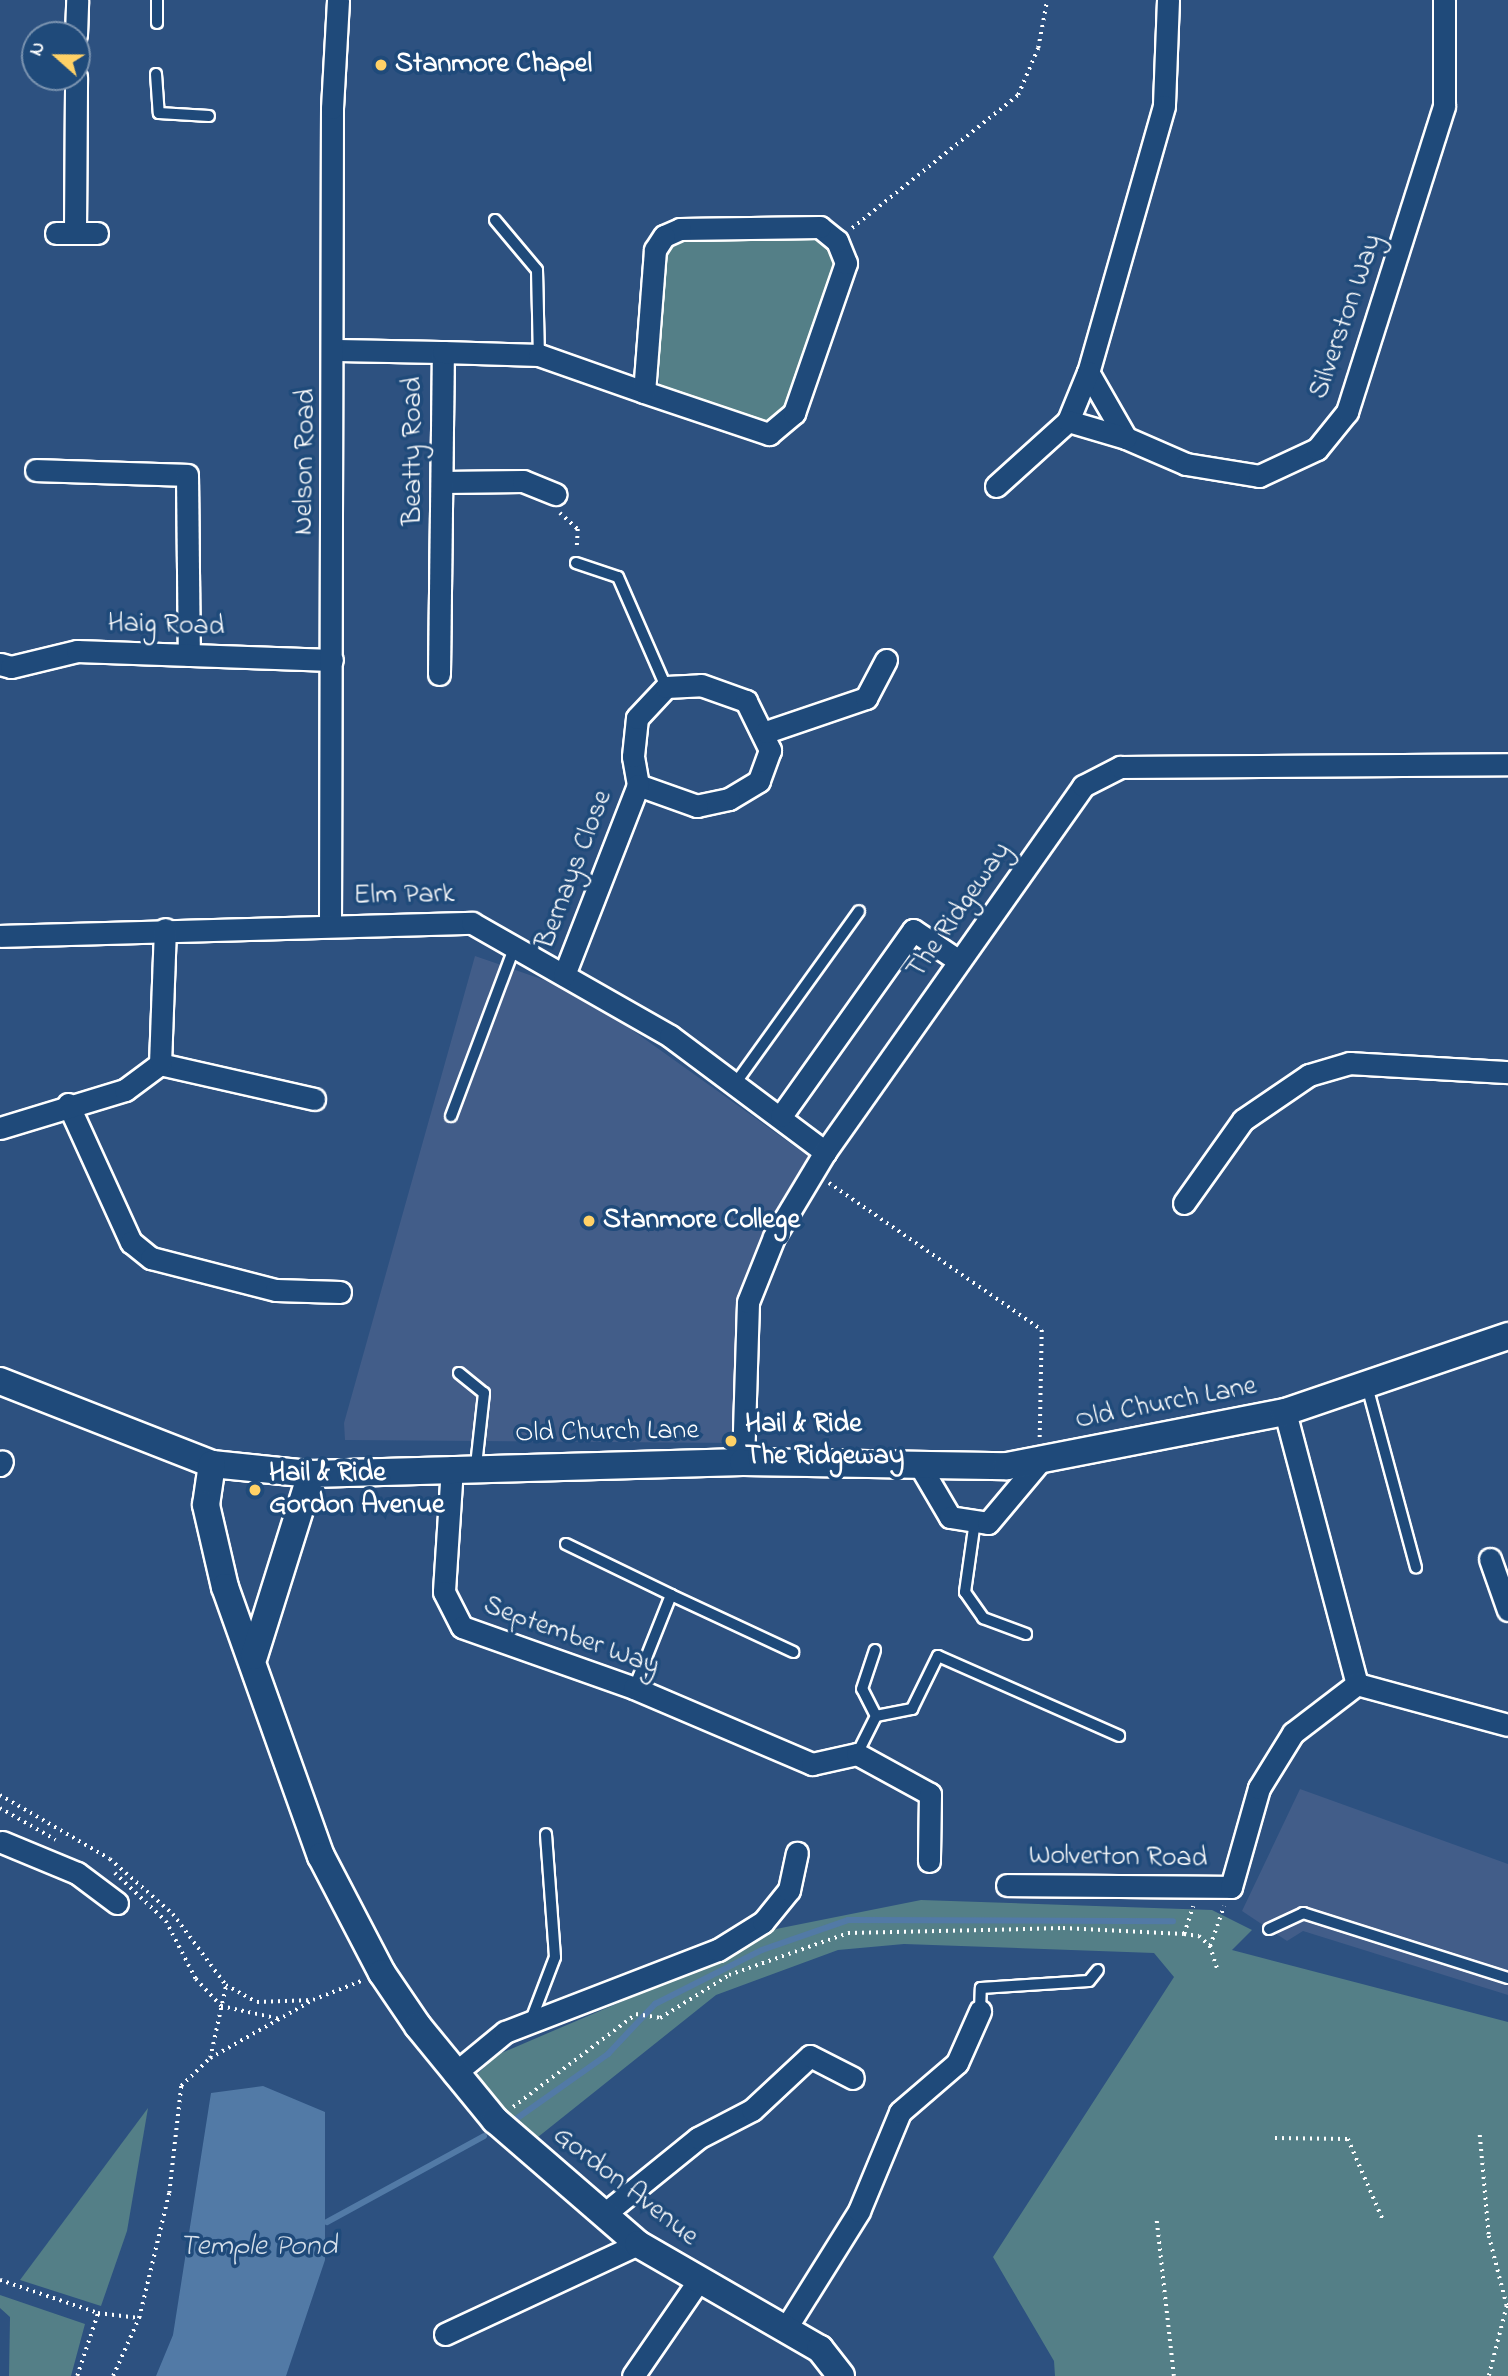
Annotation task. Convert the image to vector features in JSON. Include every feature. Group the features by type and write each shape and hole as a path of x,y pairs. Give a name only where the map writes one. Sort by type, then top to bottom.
{"street":[{"path":"76,21 77,0"},
{"name":"Nelson Road","path":"330,926 335,350 332,108 338,0"},
{"path":"996,486 1068,421 1088,372 1164,106 1168,0"},
{"name":"Silverston Way","path":"1068,421 1126,438 1186,464 1259,476 1317,449 1347,412 1444,106 1444,0"},
{"path":"75,91 66,232 97,233"},
{"path":"644,392 655,250 664,236 680,229 820,227 837,241"},
{"name":"Beatty Road","path":"439,674 443,352 539,355 769,434 799,401 846,263 837,241"},
{"path":"335,350 443,352"},
{"path":"1088,372 1126,438"},
{"path":"36,470 187,475 189,654"},
{"path":"442,482 523,481 555,494"},
{"name":"Haig Road","path":"0,664 11,667 77,651 332,660"},
{"path":"766,732 866,698 886,660"},
{"path":"701,685 746,701 766,732 770,750 759,781 729,799 697,806 638,785 637,718 666,687 701,685"},
{"name":"The Ridgeway","path":"743,1462 748,1302 774,1237 825,1152 1083,786 1120,767 1508,764"},
{"name":"Bernays Close","path":"565,975 638,785"},
{"name":"Elm Park","path":"0,936 165,929 472,923 565,975 737,1082 825,1152"},
{"path":"160,1064 165,929"},
{"path":"781,1116 913,930 959,961"},
{"path":"1184,1203 1243,1119 1310,1075 1350,1063 1508,1072"},
{"path":"0,1128 68,1104 125,1090 160,1064 314,1099"},
{"path":"68,1104 131,1242 151,1258 276,1290 341,1292"},
{"name":"Old Church Lane","path":"0,1381 212,1464 311,1474 464,1466 743,1462 920,1465 1040,1461 1286,1412 1508,1336"},
{"path":"1286,1412 1357,1684 1508,1725"},
{"path":"920,1465 950,1517 988,1523 1005,1507 1040,1461"},
{"name":"Gordon Avenue","path":"212,1464 206,1505 225,1587 254,1656 321,1856 382,1973 454,2074 495,2120 603,2215 638,2244 697,2283 786,2328 820,2350 841,2376"},
{"name":"September Way","path":"464,1466 444,1592 462,1627 634,1688 813,1764 858,1754"},
{"path":"254,1656 311,1474"},
{"path":"1490,1559 1508,1610"},
{"name":"Wolverton Road","path":"1007,1885 1231,1887 1259,1788 1293,1732 1357,1684"},
{"path":"858,1754 930,1794 929,1861"},
{"path":"1,1843 78,1874 117,1903"},
{"path":"454,2074 505,2032 718,1950 763,1922 789,1889 797,1853"},
{"path":"786,2328 859,2211 900,2112 957,2063 980,2011"},
{"path":"603,2215 698,2138 752,2110 810,2056 853,2078"},
{"path":"445,2334 638,2244"},
{"path":"634,2376 697,2283"}],"lane":[{"path":"157,0 157,23"},
{"path":"156,74 159,113 209,116"},
{"path":"495,220 537,270 539,355"},
{"path":"576,563 618,577 666,687"},
{"path":"737,1082 859,911"},
{"path":"451,1116 515,946"},
{"path":"458,1373 484,1393 464,1466"},
{"path":"1367,1386 1416,1567"},
{"path":"975,1521 965,1592 983,1618 1026,1634"},
{"path":"566,1544 793,1652"},
{"path":"634,1688 671,1595"},
{"path":"875,1650 862,1689 876,1716"},
{"path":"876,1716 912,1709 938,1656 1119,1736"},
{"path":"858,1754 876,1716"},
{"path":"530,2022 555,1957 546,1833"},
{"path":"1269,1929 1303,1913 1508,1978"},
{"path":"980,2011 981,1988 1089,1980 1098,1970"}],"path":[{"path":"837,241 1018,95 1038,48 1047,0"},
{"path":"555,494 556,510 578,529 576,563"},
{"path":"813,1171 1042,1330 1040,1461"},
{"path":"0,1795 110,1859 173,1914 226,1985 257,2002 313,2000"},
{"path":"0,1808 68,1847"},
{"path":"103,1866 125,1879 166,1921 196,1979 221,2006 281,2019"},
{"path":"1184,1934 1200,1887"},
{"path":"1210,1946 1231,1887"},
{"path":"495,2120 636,2014 660,2018 729,1975 848,1933 910,1927 1184,1934 1199,1936 1210,1946 1218,1971"},
{"path":"113,2376 139,2318 169,2193 181,2086 210,2058 313,2000 382,1973"},
{"path":"210,2058 226,1985"},
{"path":"1480,2135 1489,2236 1507,2306 1489,2376"},
{"path":"1275,2138 1348,2139 1383,2220"},
{"path":"1157,2221 1174,2376"},
{"path":"0,2280 99,2313 139,2318"},
{"path":"77,2376 99,2313"}],"shaded area":[{"name":"Stanmore College","path":"475,956 579,992 811,1158 744,1285 735,1443 345,1440 344,1423"},
{"path":"1300,1789 1508,1864 1508,1995 1303,1931 1287,1941 1242,1911"}],"green space":[{"path":"684,236 816,236 836,261 790,405 762,423 659,389 661,258"},
{"path":"921,1900 1212,1910 1252,1930 1232,1950 1508,2022 1508,2376 1055,2376 1054,2361 993,2257 1174,1977 1154,1953 904,1944 838,1950 716,1995 538,2137 494,2101 476,2075 499,2054 712,1963 776,1929"},
{"path":"148,2108 127,2231 101,2306 20,2280"},
{"path":"0,2295 85,2324 71,2376 9,2376 10,2317 0,2308"}],"water":[{"name":"Temple Pond","path":"263,2086 325,2112 325,2260 286,2376 156,2376 173,2335 211,2093"}],"waterway":[{"path":"516,2119 608,2054 655,2004 762,1950 848,1920 1173,1921"},
{"path":"327,2222 484,2136"}],"place":[{"name":"Stanmore Chapel","path":"381,65"},
{"name":"Stanmore College","path":"589,1221"},
{"name":"Hail & Ride The Ridgeway","path":"731,1441"},
{"name":"Hail & Ride Gordon Avenue","path":"255,1490"}]}
